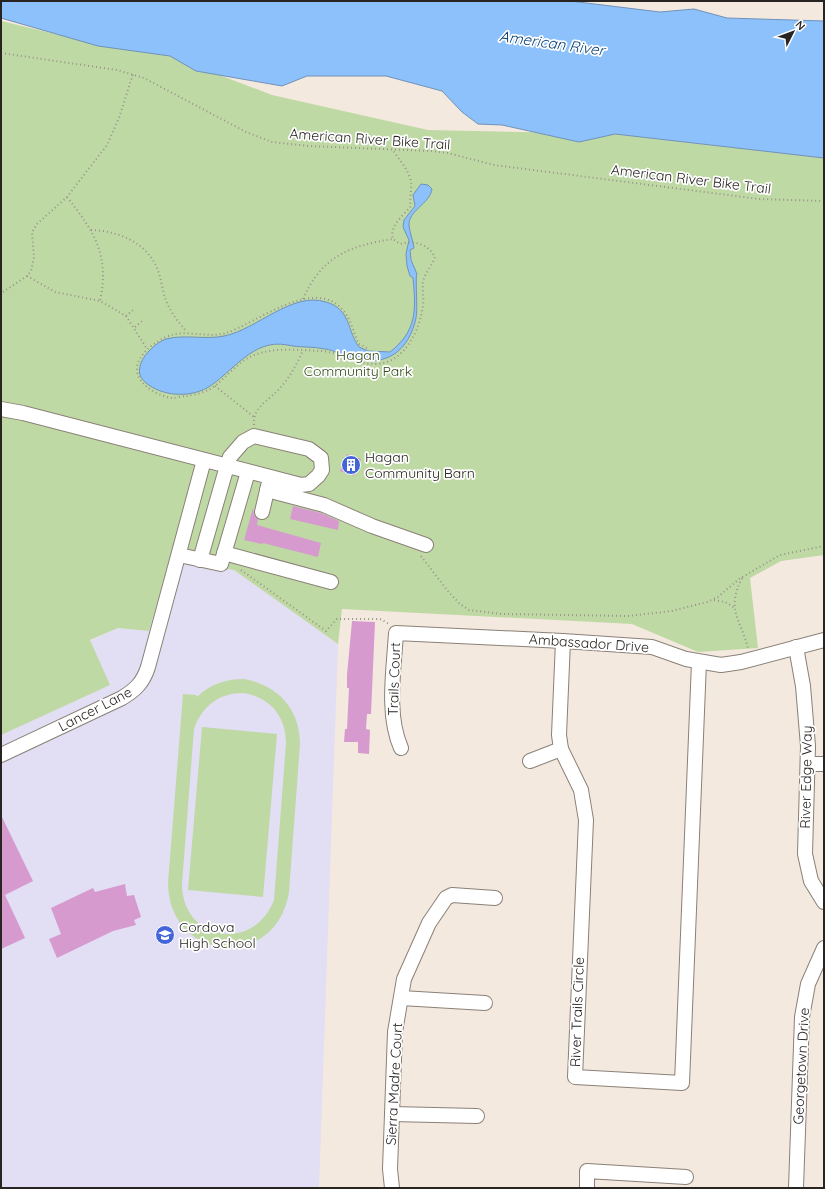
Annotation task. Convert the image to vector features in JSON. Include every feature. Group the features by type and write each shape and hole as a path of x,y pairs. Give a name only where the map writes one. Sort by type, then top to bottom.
{"street":[{"path":"1,409 248,472 268,484 324,505 422,549"},
{"path":"200,560 230,457 243,442 254,436 309,449 320,458 322,470 315,480 309,484 268,484"},
{"name":"Lancer Lane","path":"1,755 122,698 138,687 146,672 204,460"},
{"path":"223,559 248,472"},
{"path":"262,512 268,484"},
{"path":"179,555 200,560 223,559 331,582"},
{"name":"Ambassador Drive","path":"396,633 563,640 652,647 699,662 721,665 824,640"},
{"name":"Trails Court","path":"396,633 392,717 395,732 401,748"},
{"name":"River Trails Circle","path":"563,640 559,735 561,749 581,790 586,820 575,1077 682,1083 699,662"},
{"name":"River Edge Way","path":"796,646 806,716 808,764 805,854 811,881 824,902"},
{"path":"530,761 561,749"},
{"path":"808,764 824,764"},
{"name":"Sierra Madre Court","path":"392,1188 390,1169 395,1032 404,979 418,944 429,923 446,898 452,895 496,898"},
{"name":"Georgetown Drive","path":"796,1188 802,1017 808,984 824,948"},
{"path":"401,998 485,1003"},
{"path":"392,1114 477,1116"},
{"path":"587,1188 587,1171 686,1177"}],"path":[{"name":"American River Bike Trail","path":"1,53 118,70 133,74 163,88 246,132 272,142 309,146 448,153 494,165 751,198 824,201"},
{"path":"3,292 27,276 31,271 34,257 32,232 37,224 67,197 107,145 119,118 133,74"},
{"path":"367,348 359,344 350,320 336,304 329,300 317,298 303,299 285,305 224,334 203,335 188,333 167,336 147,349 140,360 136,371 139,380 152,391 172,398 200,393 215,386 238,365 254,355 285,349 325,351 354,362 377,364 392,360 403,353 419,322 423,306 423,282 435,257 431,250 422,244 406,242 400,244 393,239 391,234 399,218 411,206 409,199 411,180 392,149"},
{"path":"67,197 91,230 98,244 104,278 100,301"},
{"path":"91,230 104,230 120,234 138,244 147,252 157,267 167,303 178,322 188,333"},
{"path":"303,299 307,290 324,265 342,252 356,246 393,239"},
{"path":"27,276 55,292 100,301 126,316 135,327 147,349"},
{"path":"126,316 133,310 134,312"},
{"path":"135,327 142,321 140,319"},
{"path":"215,386 254,417 261,404 280,389 294,369 303,350"},
{"path":"422,549 447,590 460,604 469,610 502,614 628,616 672,611 696,606 712,600 743,577 780,555 824,546"},
{"path":"223,559 237,567 326,631 337,619 380,620 390,624 396,633"},
{"path":"743,577 734,596 735,609 751,658"},
{"path":"712,600 725,602 735,609"}],"shaded area":[{"name":"Cordova High School","path":"169,561 234,570 338,644 319,1188 1,1188 1,681 118,628 149,631"}],"green space":[{"name":"Hagan Community Park","path":"1,21 60,35 170,56 272,95 428,130 615,134 824,158 824,555 781,561 750,578 758,648 698,652 632,624 342,609 338,644 234,570 169,561 149,631 118,628 90,640 110,685 1,735"},
{"path":"237,679 256,682 267,687 277,693 285,701 296,720 300,744 289,892 280,918 265,936 245,945 224,948 203,942 186,929 173,910 168,883 183,694 196,695 197,697 202,692 219,683","holes":["243,693 253,695 268,703 275,709 280,716 285,733 286,743 274,900 264,917 251,928 236,933 220,933 206,928 194,918 185,903 182,884 194,729 197,721 212,702 226,695"]},
{"path":"202,727 277,734 263,897 188,890"}],"water":[{"name":"American River","path":"1,1 570,1 660,12 694,9 727,18 824,21 824,158 615,134 579,142 502,125 478,124 462,112 442,91 386,76 307,76 282,86 196,71 170,56 98,46 1,18"},
{"path":"421,184 428,185 432,189 427,199 415,211 410,220 409,226 414,248 410,250 411,260 417,274 416,318 413,330 408,340 402,348 394,354 375,361 364,361 328,350 275,344 253,352 216,382 200,391 184,394 167,393 152,387 142,379 139,372 145,356 151,349 166,339 180,337 224,336 249,327 287,306 313,300 326,302 334,305 340,310 344,315 359,347 368,351 390,352 405,336 413,319 413,278 410,276 407,266 406,254 409,240 403,227 404,220 415,206 413,195"}],"building":[{"name":"Hagan Community Barn","path":"347,454 361,459 354,476 340,471"},
{"path":"293,506 321,513 339,521 338,530 290,519"},
{"path":"253,508 254,515 258,519 257,525 321,543 318,557 263,543 244,540"},
{"path":"352,621 375,622 371,714 367,714 366,729 370,730 369,754 358,753 358,742 344,742 345,729 347,729 349,688 347,688 347,675"},
{"path":"1,815 33,881 5,895 25,938 1,949"},
{"path":"125,884 127,896 134,895 141,917 134,920 136,925 113,931 57,958 49,939 61,934 51,908 93,888 95,892"}],"place":[{"name":"Hagan Community Barn","path":"351,465"},
{"name":"Cordova High School","path":"165,935"}]}
